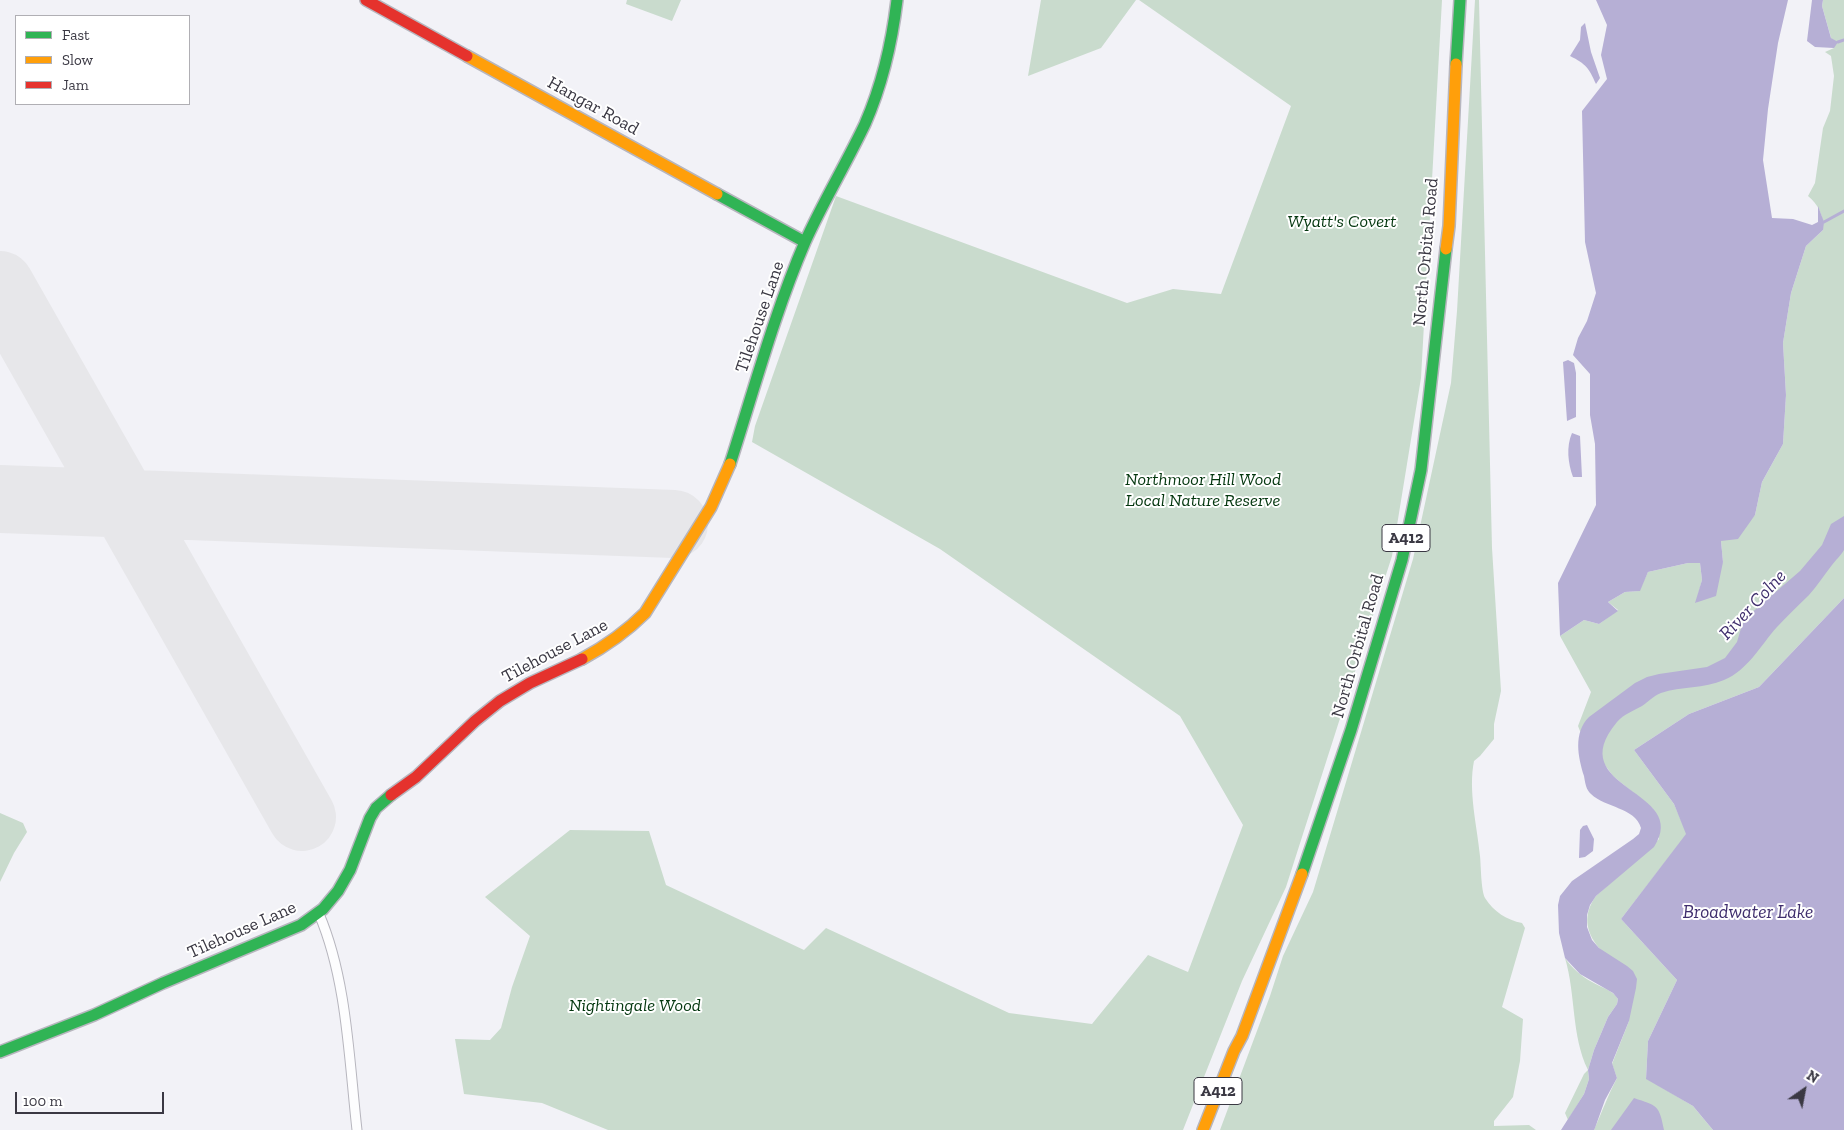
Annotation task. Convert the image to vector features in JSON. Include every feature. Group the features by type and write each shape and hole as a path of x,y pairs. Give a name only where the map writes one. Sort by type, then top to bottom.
{"street":[{"name":"Hangar Road","path":"366,0 805,242"},
{"name":"Tilehouse Lane","path":"0,1052 94,1015 301,925 319,914 345,881 370,816 378,806 416,776 472,723 512,692 602,649 624,634 645,612 711,508 726,476 776,315 805,242 865,123 878,89 893,33 897,0"},
{"name":"North Orbital Road","path":"1203,1130 1234,1051 1242,1036 1298,886 1351,730 1402,560 1421,470 1449,226 1460,0"},
{"path":"319,914 327,932 342,990 357,1130"}],"green space":[{"path":"627,0 681,0 672,21 626,4"},
{"path":"1041,0 1136,0 1101,48 1028,76"},
{"path":"1139,0 1442,0 1421,378 1392,556 1286,887 1242,981 1183,1130 608,1130 542,1103 464,1094 455,1039 490,1040 501,1028 512,987 530,936 485,897 570,830 649,831 666,885 804,950 826,928 1009,1013 1092,1024 1148,955 1188,972 1243,825 1180,716 940,549 752,442 755,426 836,196 1127,303 1173,289 1221,294 1291,106"},
{"path":"1475,0 1479,0 1492,548 1501,691 1494,724 1494,739 1474,761 1472,796 1485,898 1497,911 1511,920 1522,923 1525,928 1502,1007 1523,1019 1520,1061 1513,1097 1494,1121 1494,1126 1529,1125 1536,1130 1220,1130 1283,956 1313,892 1413,559 1451,383"},
{"path":"1823,0 1844,0 1844,598 1759,687 1689,714 1634,750 1674,804 1687,834 1621,919 1677,980 1648,1041 1646,1078 1693,1106 1713,1130 1594,1130 1617,1078 1612,1064 1629,1021 1599,948 1588,929 1589,909 1596,896 1659,839 1653,809 1613,776 1580,731 1578,726 1591,692 1560,636 1584,620 1599,624 1618,610 1608,602 1625,592 1639,591 1648,572 1688,563 1700,563 1702,580 1696,603 1723,562 1721,541 1755,515 1762,482 1783,444 1786,395 1783,343 1791,293 1806,246 1823,230 1820,211 1808,196 1815,183 1823,128 1830,111 1834,76 1831,56 1825,52 1834,48 1822,6"},
{"path":"0,813 23,823 27,832 0,882"},
{"path":"1565,958 1580,974 1610,991 1618,999 1594,1050 1588,1070 1576,1029 1571,986"},
{"path":"1588,1070 1589,1079 1584,1094 1568,1120 1565,1113 1584,1074"}],"water":[{"path":"1596,0 1788,0 1778,43 1768,109 1763,160 1772,218 1793,219 1812,225 1818,222 1818,206 1824,222 1823,230 1806,246 1791,293 1783,343 1786,395 1783,444 1762,482 1755,515 1738,539 1721,541 1723,562 1716,596 1695,603 1702,580 1700,563 1688,563 1648,572 1640,591 1625,592 1608,602 1618,611 1599,624 1584,620 1560,636 1558,583 1596,505 1595,444 1590,415 1590,374 1573,355 1596,293 1585,242 1582,111 1607,79 1601,55 1607,25"},
{"path":"1812,0 1823,0 1822,6 1831,38 1838,42 1834,48 1815,47 1807,41"},
{"path":"1585,23 1591,52 1600,78 1596,84 1586,67 1570,56 1580,40 1581,27"},
{"path":"1568,360 1574,363 1576,373 1576,417 1567,421 1563,362"},
{"path":"1572,433 1580,436 1582,477 1573,477 1570,466 1568,449"},
{"path":"1844,516 1843,552 1809,595 1777,627 1747,664 1732,676 1716,683 1661,693 1620,719 1604,745 1604,762 1614,776 1644,800 1656,813 1661,828 1654,847 1596,896 1590,905 1587,915 1587,927 1592,940 1599,948 1633,971 1637,979 1636,988 1629,1021 1612,1063 1617,1078 1605,1100 1594,1130 1561,1130 1584,1094 1589,1079 1588,1070 1594,1050 1618,999 1613,993 1580,974 1565,958 1559,933 1558,905 1560,896 1572,881 1633,839 1639,834 1641,828 1633,816 1597,799 1588,790 1580,761 1578,745 1584,723 1589,717 1635,683 1647,677 1707,667 1725,658 1737,642 1742,625 1749,615 1800,571 1822,545 1831,524"},
{"name":"Broadwater Lake","path":"1844,598 1844,1130 1713,1130 1693,1106 1646,1079 1648,1041 1677,980 1621,919 1686,834 1674,804 1634,750 1689,714 1759,687"},
{"path":"1587,825 1594,839 1593,851 1585,857 1579,858 1580,830 1583,826"},
{"path":"1634,1098 1656,1107 1664,1130 1611,1130"}],"waterway":[{"path":"1838,42 1844,40"},
{"path":"1824,222 1844,211"}],"runway":[{"path":"0,285 302,817"},
{"path":"0,499 674,524"}],"traffic: fast":[{"path":"730,464 774,324 794,269 812,227 858,139 871,109 886,63 897,0"},
{"path":"1456,64 1460,0"},
{"path":"717,194 805,242"},
{"path":"1302,874 1351,730 1402,560 1421,470 1446,249"},
{"path":"0,1052 94,1015 163,983 301,925 323,909 338,891 350,870 370,818 376,808 391,795"}],"traffic: slow":[{"path":"467,56 717,194"},
{"path":"1446,249 1449,226 1456,64"},
{"path":"582,659 615,638 645,613 711,507 730,464"},
{"path":"1203,1130 1234,1051 1242,1036 1302,874"}],"traffic: jam":[{"path":"366,0 467,56"},
{"path":"391,795 416,777 475,721 500,701 530,683 582,659"}],"park label":[{"name":"Wyatt's Covert","path":"1342,222"},
{"name":"Northmoor Hill Wood Local Nature Reserve","path":"1203,490"},
{"name":"Nightingale Wood","path":"635,1006"}],"water label":[{"name":"River Colne","path":"1753,605"}]}
